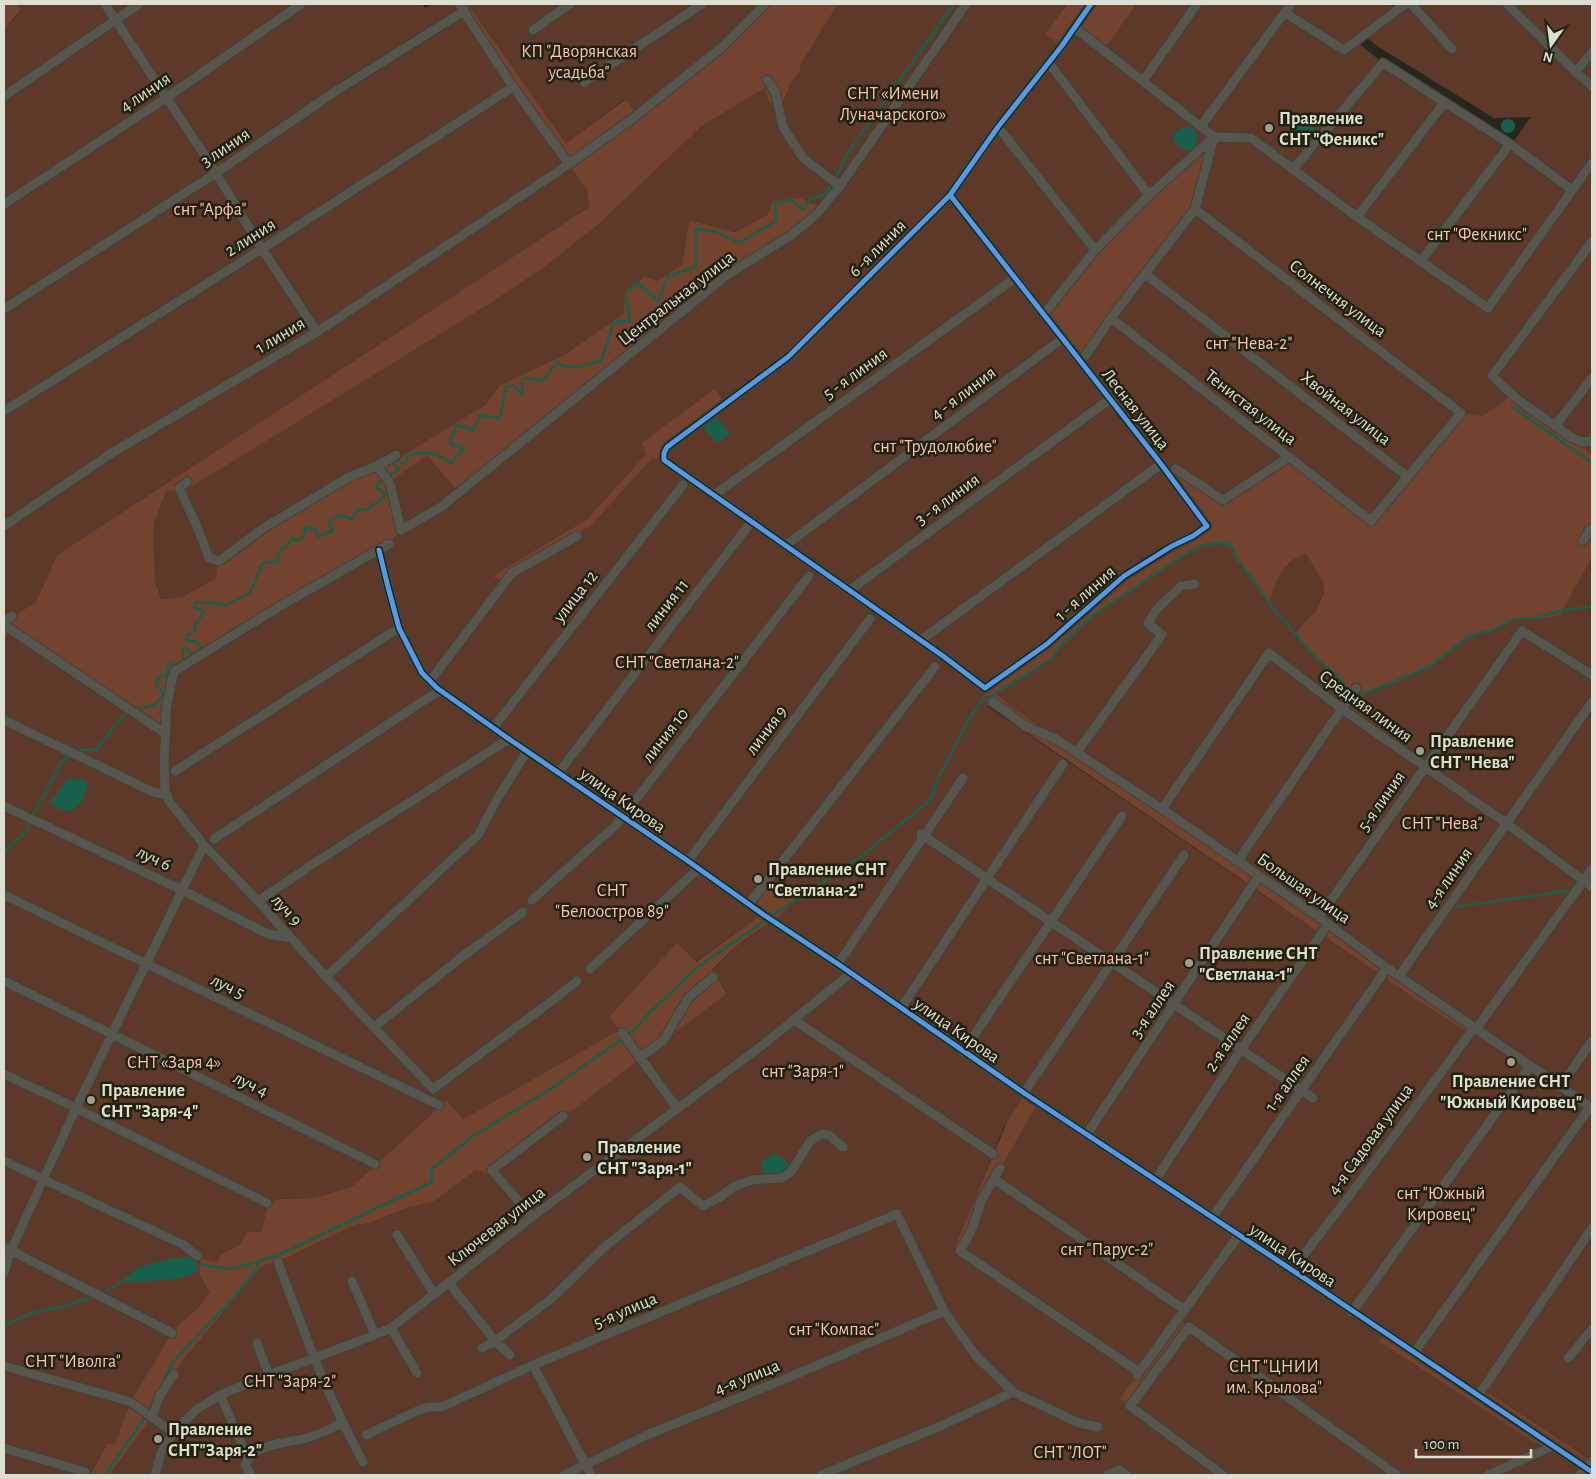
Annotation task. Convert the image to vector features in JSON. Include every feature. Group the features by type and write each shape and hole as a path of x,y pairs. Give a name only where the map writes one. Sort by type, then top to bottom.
{"street":[{"path":"105,4 317,332"},
{"path":"4,96 139,4"},
{"name":"4 линия","path":"4,204 166,98 301,4"},
{"path":"533,30 570,4"},
{"path":"584,82 690,7 702,4"},
{"name":"1 линия","path":"4,526 110,454 317,332 570,164 632,119 722,47 765,4"},
{"name":"Центральная улица","path":"376,466 390,483 401,530 441,507 727,275 790,236 816,215 840,186 966,4"},
{"name":"6 -я линия","path":"714,496 664,460 664,453 667,447 788,357 950,195 998,127 1075,28 1091,4"},
{"path":"1143,81 1197,4"},
{"path":"1201,126 1290,4"},
{"path":"1285,13 1344,50 1404,4"},
{"path":"1411,4 1452,50"},
{"path":"1507,4 1592,86"},
{"path":"461,7 513,88 570,164"},
{"name":"3 линия","path":"4,309 216,173 461,7"},
{"path":"1075,28 1214,137 1250,138 1357,217 1488,308 1592,163"},
{"path":"1576,72 1592,52"},
{"path":"1048,63 1149,195"},
{"path":"1294,170 1383,63 1510,144 1572,190"},
{"path":"767,80 775,91 783,127 803,158 840,186"},
{"name":"2 линия","path":"4,411 513,88"},
{"path":"1357,217 1444,103"},
{"path":"998,127 1096,250"},
{"path":"1044,314 1096,250 1149,195 1214,137"},
{"path":"1083,359 1111,318 1195,209 1214,137"},
{"path":"1421,261 1510,144"},
{"name":"Лесная улица","path":"950,195 1063,338 1083,359 1110,399 1161,464 1223,500 1289,457"},
{"name":"Солнечня улица","path":"1195,209 1461,413 1408,477"},
{"path":"1592,242 1492,376 1518,400 1571,437 1581,442 1592,441"},
{"name":"Хвойная улица","path":"1145,274 1408,477"},
{"name":"5 - я линия","path":"714,496 1015,278"},
{"name":"Тенистая улица","path":"1111,318 1371,521 1408,477"},
{"name":"4 - я линия","path":"786,545 1063,338"},
{"path":"1555,426 1592,378"},
{"name":"3 - я линия","path":"850,590 1110,399"},
{"path":"187,482 179,488 209,558 219,561 265,527 349,477 396,455"},
{"path":"714,496 921,640 1161,464"},
{"name":"1 - я линия","path":"921,640 985,688 1047,644 1124,576 1172,546 1194,536 1207,526 1172,471"},
{"name":"улица 12","path":"493,728 683,484"},
{"name":"линия 11","path":"559,772 752,521"},
{"path":"1583,540 1592,528"},
{"path":"430,681 512,573 576,536"},
{"path":"4,720 153,792 166,795 164,758 166,710 175,671 286,603 389,544"},
{"name":"улица Кирова","path":"380,550 386,583 399,628 422,673 440,690 963,1052 1588,1469"},
{"name":"линия 10","path":"532,900 623,817 809,576"},
{"path":"1077,752 1162,635 1148,623 1157,609 1181,586 1195,584"},
{"name":"линия 9","path":"688,861 870,619"},
{"path":"4,625 166,731"},
{"path":"175,771 399,628"},
{"name":"5-я линия","path":"1319,917 1522,630 1592,675"},
{"name":"Средняя линия","path":"1162,809 1269,653 1342,709 1592,887"},
{"path":"749,904 935,667"},
{"path":"214,839 440,690"},
{"path":"1240,862 1243,853 1354,692"},
{"name":"Большая улица","path":"993,702 1027,727 1056,738 1162,809 1319,917 1387,968 1591,1108"},
{"name":"4-я линия","path":"1399,976 1592,702"},
{"path":"258,901 509,739"},
{"path":"326,977 478,834 527,751"},
{"path":"902,1008 1063,764"},
{"path":"838,964 962,778"},
{"name":"луч 9","path":"166,795 204,845 433,1089 577,981"},
{"name":"луч 6","path":"4,806 182,890 268,934 291,938"},
{"path":"963,1052 1122,816"},
{"path":"923,836 1051,920 1313,1098"},
{"path":"4,1273 6,1250 44,1179 76,1108 204,845"},
{"path":"1024,1093 1184,855"},
{"path":"590,969 698,869"},
{"name":"4-я Садовая улица","path":"1292,1270 1475,1028 1592,869"},
{"name":"3-я аллея","path":"1087,1134 1259,876"},
{"name":"луч 5","path":"4,895 439,1105"},
{"path":"374,1027 463,956 523,912"},
{"name":"2-я аллея","path":"1156,1180 1240,1050 1328,924"},
{"name":"1-я аллея","path":"1212,1218 1387,968"},
{"name":"Ключевая улица","path":"155,1475 161,1453 173,1433 197,1409 220,1395 391,1328 532,1217 794,1020 851,973"},
{"path":"639,1058 664,1040 688,998 713,977"},
{"name":"луч 4","path":"4,981 375,1164"},
{"path":"794,1020 993,1154"},
{"path":"624,1037 677,1108"},
{"path":"1560,1087 1592,1041"},
{"path":"1352,1312 1530,1066"},
{"path":"4,1074 267,1202"},
{"path":"1414,1353 1591,1108"},
{"path":"532,1217 492,1170 562,1116"},
{"path":"482,1348 495,1341 551,1299 607,1245 680,1188 703,1206 735,1186 752,1180 782,1178 790,1173 811,1140 822,1134 829,1135 843,1147"},
{"path":"4,1161 184,1245 197,1256"},
{"path":"1000,1168 981,1202 973,1227 960,1252 1138,1373 1239,1235"},
{"path":"994,1179 1185,1310"},
{"name":"5-я улица","path":"366,1435 421,1409 442,1407 533,1365 897,1214 944,1310"},
{"path":"1478,1396 1592,1228"},
{"path":"397,1235 434,1294"},
{"path":"6,1250 172,1333"},
{"path":"278,1262 314,1357 343,1423 363,1462"},
{"path":"352,1282 375,1335"},
{"path":"449,1283 495,1341 510,1355"},
{"path":"944,1310 976,1356 1013,1392 1079,1423 1098,1427"},
{"name":"4-я улица","path":"564,1475 647,1435 796,1374 944,1310"},
{"path":"1223,1475 1130,1406 1189,1327 1397,1475"},
{"path":"391,1328 417,1373"},
{"path":"1568,1358 1592,1332"},
{"path":"257,1343 269,1375"},
{"path":"533,1365 591,1475"},
{"path":"4,1366 128,1401 173,1433"},
{"path":"149,1415 174,1374"},
{"path":"821,1475 943,1425 1013,1392"},
{"path":"220,1395 248,1458"},
{"path":"251,1475 245,1465 248,1458 274,1443 308,1438 343,1423"},
{"path":"1488,1475 1554,1446"},
{"path":"4,1448 85,1472"},
{"path":"1107,1475 1123,1473"}],"green space":[{"name":"снт \"Арфа\"","path":"19,4 422,4 425,8 432,4 459,4 587,191 589,207 57,555 35,603 4,621 4,29 20,12"},
{"name":"КП \"Дворянская усадьба\"","path":"468,4 759,4 717,43 634,110 625,99 566,143"},
{"path":"838,4 1067,4 1045,33 1076,27 1103,51 1137,4 1388,4 1392,6 1397,4 1592,4 1592,455 1582,443 1510,393 1504,401 1482,416 1371,521 1205,523 1172,546 986,699 987,706 1414,998 1011,706 995,692 1052,658 1069,637 1092,616 1201,545 1227,543 1275,586 1283,570 1306,552 1323,583 1324,594 1315,613 1307,619 1325,667 1340,678 1346,694 1374,690 1435,663 1469,636 1493,630 1513,619 1539,619 1586,567 1592,557 1592,1109 1527,1071 1592,1114 1592,1228 1477,1395 1591,1475 109,1475 152,1417 160,1395 188,1354 261,1267 278,1262 355,1225 370,1223 407,1208 433,1202 476,1170 559,1119 727,992 712,971 737,946 772,921 762,914 695,962 677,944 619,1030 463,1119 447,1100 351,1187 313,1198 278,1199 267,1208 261,1232 248,1231 238,1246 221,1254 217,1263 199,1273 209,1292 200,1306 170,1332 168,1339 131,1400 115,1445 107,1444 90,1475 4,1475 4,642 10,629 173,675 210,648 218,561 216,578 182,597 161,599 155,580 154,524 167,490 181,492 486,306 542,269 598,225 702,126 765,88 784,100 792,81 801,70 800,66","holes":["1364,35 1377,46 1494,118 1531,117 1511,145 1384,64 1356,41","1296,115 1301,117 1305,123 1312,125 1299,135 1289,122","768,214 458,492 427,456 393,478 386,467 486,404 500,385 564,355 624,313 658,281 682,264 689,220 735,232","715,390 667,447 651,458 591,526 512,573 494,576 587,519 646,454 641,443","1006,1122 998,1172 960,1251 956,1247"]},
{"path":"1592,1237 1592,1461 1486,1391"}],"shaded area":[{"path":"4,4 19,4 20,11 4,29"},
{"path":"459,4 468,4 566,143 626,99 634,110 717,43 759,4 838,4 800,66 801,70 792,81 784,100 769,103 765,88 702,126 598,225 542,269 486,306 181,493 167,490 154,524 155,580 161,599 182,597 216,578 218,561 349,477 378,467 390,483 402,529 390,542 175,671 166,734 10,629 4,642 4,621 35,603 57,555 589,207 587,191"},
{"path":"1067,4 1137,4 1103,51 1076,27 1061,47 1045,33"},
{"path":"1298,114 1305,123 1315,127 1311,138 1299,135 1289,123"},
{"path":"1508,119 1513,121 1515,126 1513,131 1508,133 1503,131 1501,126 1503,121"},
{"path":"1188,126 1197,133 1197,136 1195,146 1191,150 1185,150 1173,140 1174,134"},
{"path":"1213,141 1196,205 1080,360 1046,316 1092,254 1146,198"},
{"path":"800,198 821,208 810,220 727,275 458,492 427,456 393,479 385,467 486,404 500,385 564,355 624,313 625,291 644,277 658,281 682,264 689,220 735,232 768,214 773,201"},
{"path":"715,389 725,404 667,447 664,460 651,459 591,526 512,573 504,583 493,576 587,519 646,454 641,443"},
{"path":"1510,393 1582,443 1592,455 1592,557 1560,615 1539,619 1513,619 1493,630 1469,636 1435,663 1374,690 1359,694 1346,694 1344,684 1340,678 1325,667 1296,634 1307,619 1315,613 1324,594 1323,583 1306,553 1285,567 1269,601 1227,543 1201,545 1092,616 1069,637 1052,658 995,692 1057,739 1472,1027 1468,1032 1414,998 987,705 983,687 989,685 1124,576 1205,524 1166,470 1172,467 1223,500 1292,460 1371,521 1461,413 1482,416 1504,401"},
{"path":"717,417 730,434 717,443 703,427"},
{"path":"82,778 88,786 79,805 68,811 56,808 50,803 67,780"},
{"path":"768,880 794,900 775,919 744,940 712,970 727,993 489,1174 476,1170 433,1202 407,1208 370,1223 355,1225 278,1262 261,1267 188,1354 160,1395 152,1417 109,1475 90,1475 107,1444 115,1444 131,1400 168,1339 170,1332 200,1306 209,1292 199,1273 201,1258 217,1263 221,1254 238,1246 248,1231 261,1232 267,1208 271,1202 278,1199 313,1198 351,1187 447,1100 463,1119 619,1030 609,1017 677,943 696,962 762,914 749,905"},
{"path":"1025,1094 1038,1103 998,1172 960,1251 955,1247 1007,1122"},
{"path":"775,1153 790,1165 782,1173 763,1173 762,1161"},
{"path":"1592,1228 1592,1237 1486,1391 1592,1461 1592,1475 1553,1450 1547,1449 1528,1438 1379,1341 1384,1333 1477,1395"},
{"path":"174,1258 194,1258 199,1269 193,1274 174,1279 122,1281 139,1267"},
{"path":"1179,1318 1189,1327 1130,1406 1120,1398"}],"waterway":[{"path":"835,178 849,151 954,4"},
{"path":"388,476 399,470 393,463 397,460 406,465 408,455 431,453 451,463 464,449 450,443 456,425 473,430 481,415 500,418 506,386 514,386 522,395 522,378 544,380 557,362 573,367 601,361 614,322 630,321 626,294 638,283 658,301 668,276 696,267 696,229 717,232 739,243 776,221 775,203 792,200 803,210 811,198 825,195 832,183"},
{"path":"1513,407 1592,463"},
{"path":"183,662 182,649 186,648 190,653 196,654 200,652 201,646 197,642 188,641 186,635 191,634 195,630 194,626 204,611 194,607 197,602 226,605 250,593 262,564 277,562 282,548 288,546 293,537 295,541 302,538 305,533 305,527 316,529 319,537 332,531 329,521 341,515 352,519 359,509 368,511 371,505 379,502 385,494 376,487 381,479"},
{"path":"770,917 859,858 928,802 937,780 969,719 983,699 992,696 1052,658 1061,645 1092,616 1185,554 1201,546 1213,543 1230,545 1234,550 1234,555 1278,614 1317,659 1340,678 1344,684 1346,694 1349,694"},
{"path":"1354,695 1371,691 1429,667 1469,636 1493,630 1513,619 1534,618 1564,610 1592,607"},
{"path":"132,706 138,709 155,705 164,694 156,684 158,677 167,675 167,668 170,663 177,667"},
{"path":"75,750 96,750 126,712"},
{"path":"33,816 60,764 69,755"},
{"path":"4,852 25,833 29,825"},
{"path":"1449,908 1573,890"},
{"path":"161,1386 172,1363 233,1298 260,1261 287,1251 432,1182 431,1170 473,1136 549,1090 632,1032 650,1012 698,967 766,920"},
{"path":"203,1265 231,1269 260,1261"},
{"path":"104,1292 124,1280"},
{"path":"4,1325 35,1312 66,1306 94,1296"},
{"path":"105,1475 147,1415"}],"cycle path":[{"path":"950,195 1161,464 1207,526 1124,576 1047,644 985,688 943,656 664,460 664,453 667,447 788,357 950,195 998,127 1061,47 1091,4"},
{"path":"379,550 399,628 422,673 437,688 1024,1093 1292,1270 1592,1472"}],"place":[{"name":"Правление СНТ \"Феникс\"","path":"1269,128"},
{"name":"Правление СНТ \"Нева\"","path":"1420,751"},
{"name":"Правление СНТ \"Светлана-2\"","path":"758,879"},
{"name":"Правление СНТ \"Светлана-1\"","path":"1189,963"},
{"name":"Правление СНТ \"Южный Кировец\"","path":"1511,1062"},
{"name":"Правление СНТ \"Заря-4\"","path":"91,1100"},
{"name":"Правление СНТ \"Заря-1\"","path":"587,1157"},
{"name":"Правление СНТ\"Заря-2\"","path":"158,1439"}],"park label":[{"name":"СНТ «Имени Луначарского»","path":"893,104"},
{"name":"снт \"Фекникс\"","path":"1477,234"},
{"name":"снт \"Нева-2\"","path":"1249,343"},
{"name":"снт \"Трудолюбие\"","path":"935,446"},
{"name":"СНТ \"Светлана-2\"","path":"677,662"},
{"name":"СНТ \"Нева\"","path":"1442,823"},
{"name":"СНТ \"Белоостров 89\"","path":"612,900"},
{"name":"снт \"Светлана-1\"","path":"1092,958"},
{"name":"СНТ «Заря 4»","path":"174,1062"},
{"name":"снт \"Заря-1\"","path":"803,1071"},
{"name":"снт \"Южный Кировец\"","path":"1441,1203"},
{"name":"снт \"Парус-2\"","path":"1107,1249"},
{"name":"снт \"Компас\"","path":"834,1329"},
{"name":"СНТ \"Иволга\"","path":"73,1361"},
{"name":"СНТ \"ЦНИИ им. Крылова\"","path":"1274,1376"},
{"name":"СНТ \"Заря-2\"","path":"290,1381"},
{"name":"СНТ \"ЛОТ\"","path":"1070,1452"}]}
